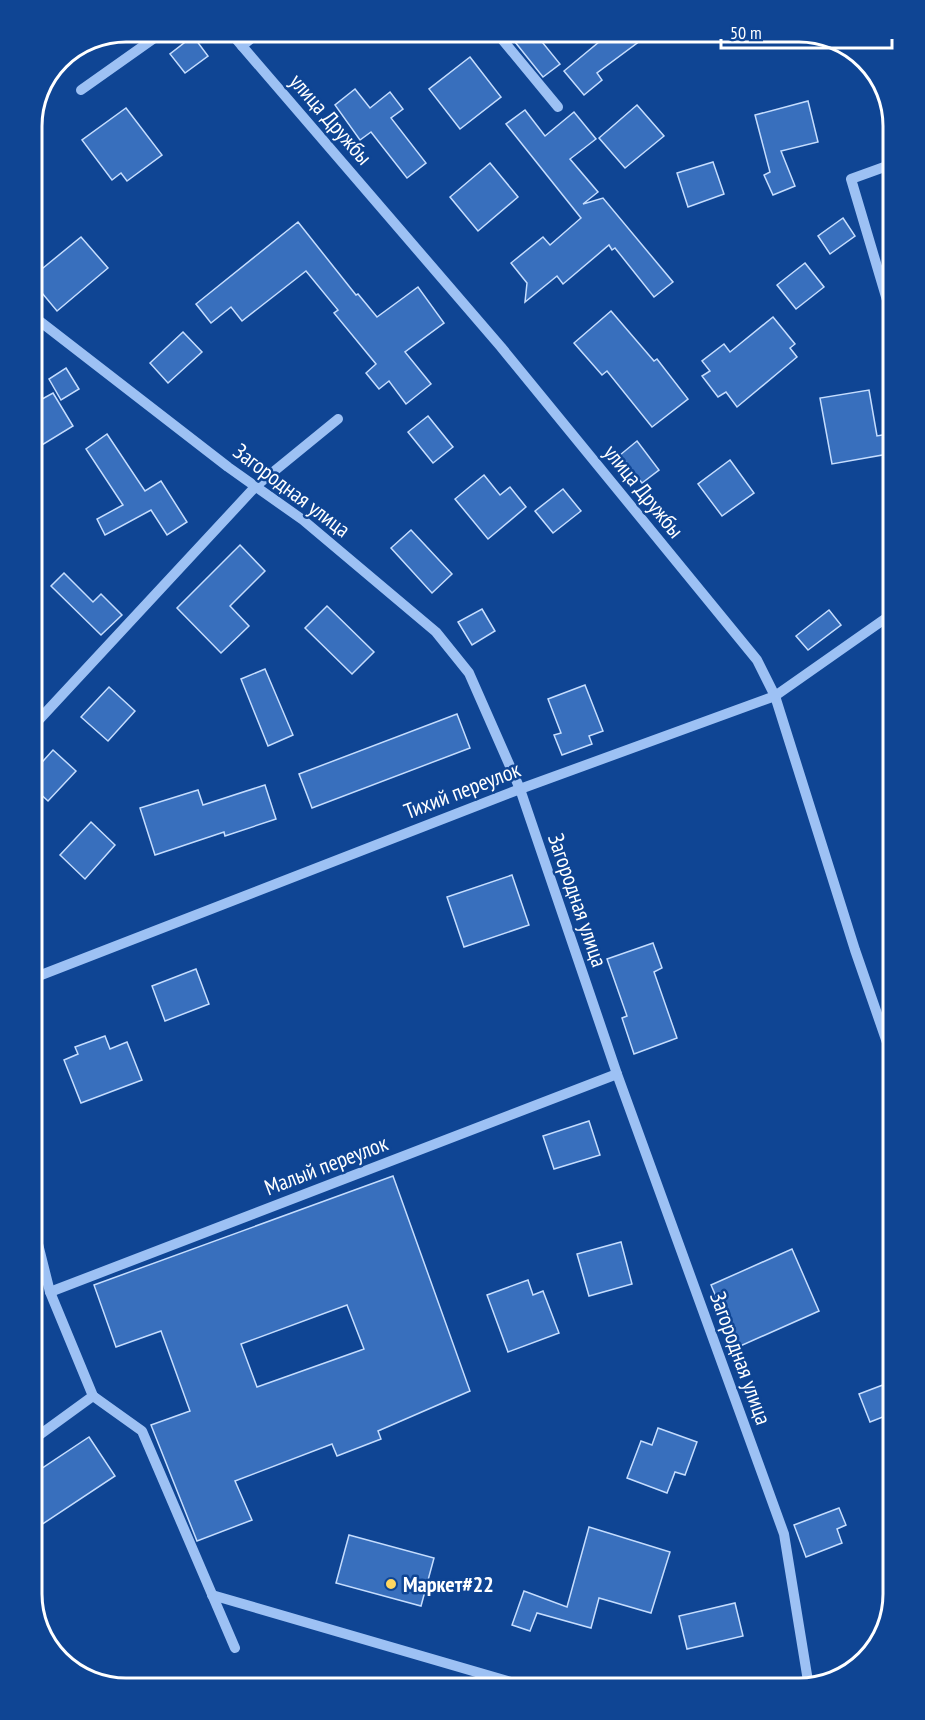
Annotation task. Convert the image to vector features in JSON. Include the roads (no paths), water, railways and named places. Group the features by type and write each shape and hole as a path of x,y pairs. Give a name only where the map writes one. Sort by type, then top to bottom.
{"street":[{"path":"81,90 149,42"},
{"name":"улица Дружбы","path":"239,42 509,356 757,660 775,696 883,1030"},
{"path":"242,46 247,42"},
{"path":"504,42 558,107"},
{"path":"883,167 851,179 883,287"},
{"name":"Загородная улица","path":"42,323 228,467 303,520 436,632 469,673 520,789 617,1074 784,1534 807,1677"},
{"path":"42,714 256,486 338,419"},
{"name":"Тихий переулок","path":"42,975 520,789 775,696 883,620"},
{"name":"Малый переулок","path":"50,1292 617,1074"},
{"path":"42,1260 50,1292 93,1396 141,1431 235,1648"},
{"path":"42,1433 93,1396"},
{"path":"212,1595 497,1678"}],"place":[{"name":"Маркет#22","path":"391,1584"}]}
